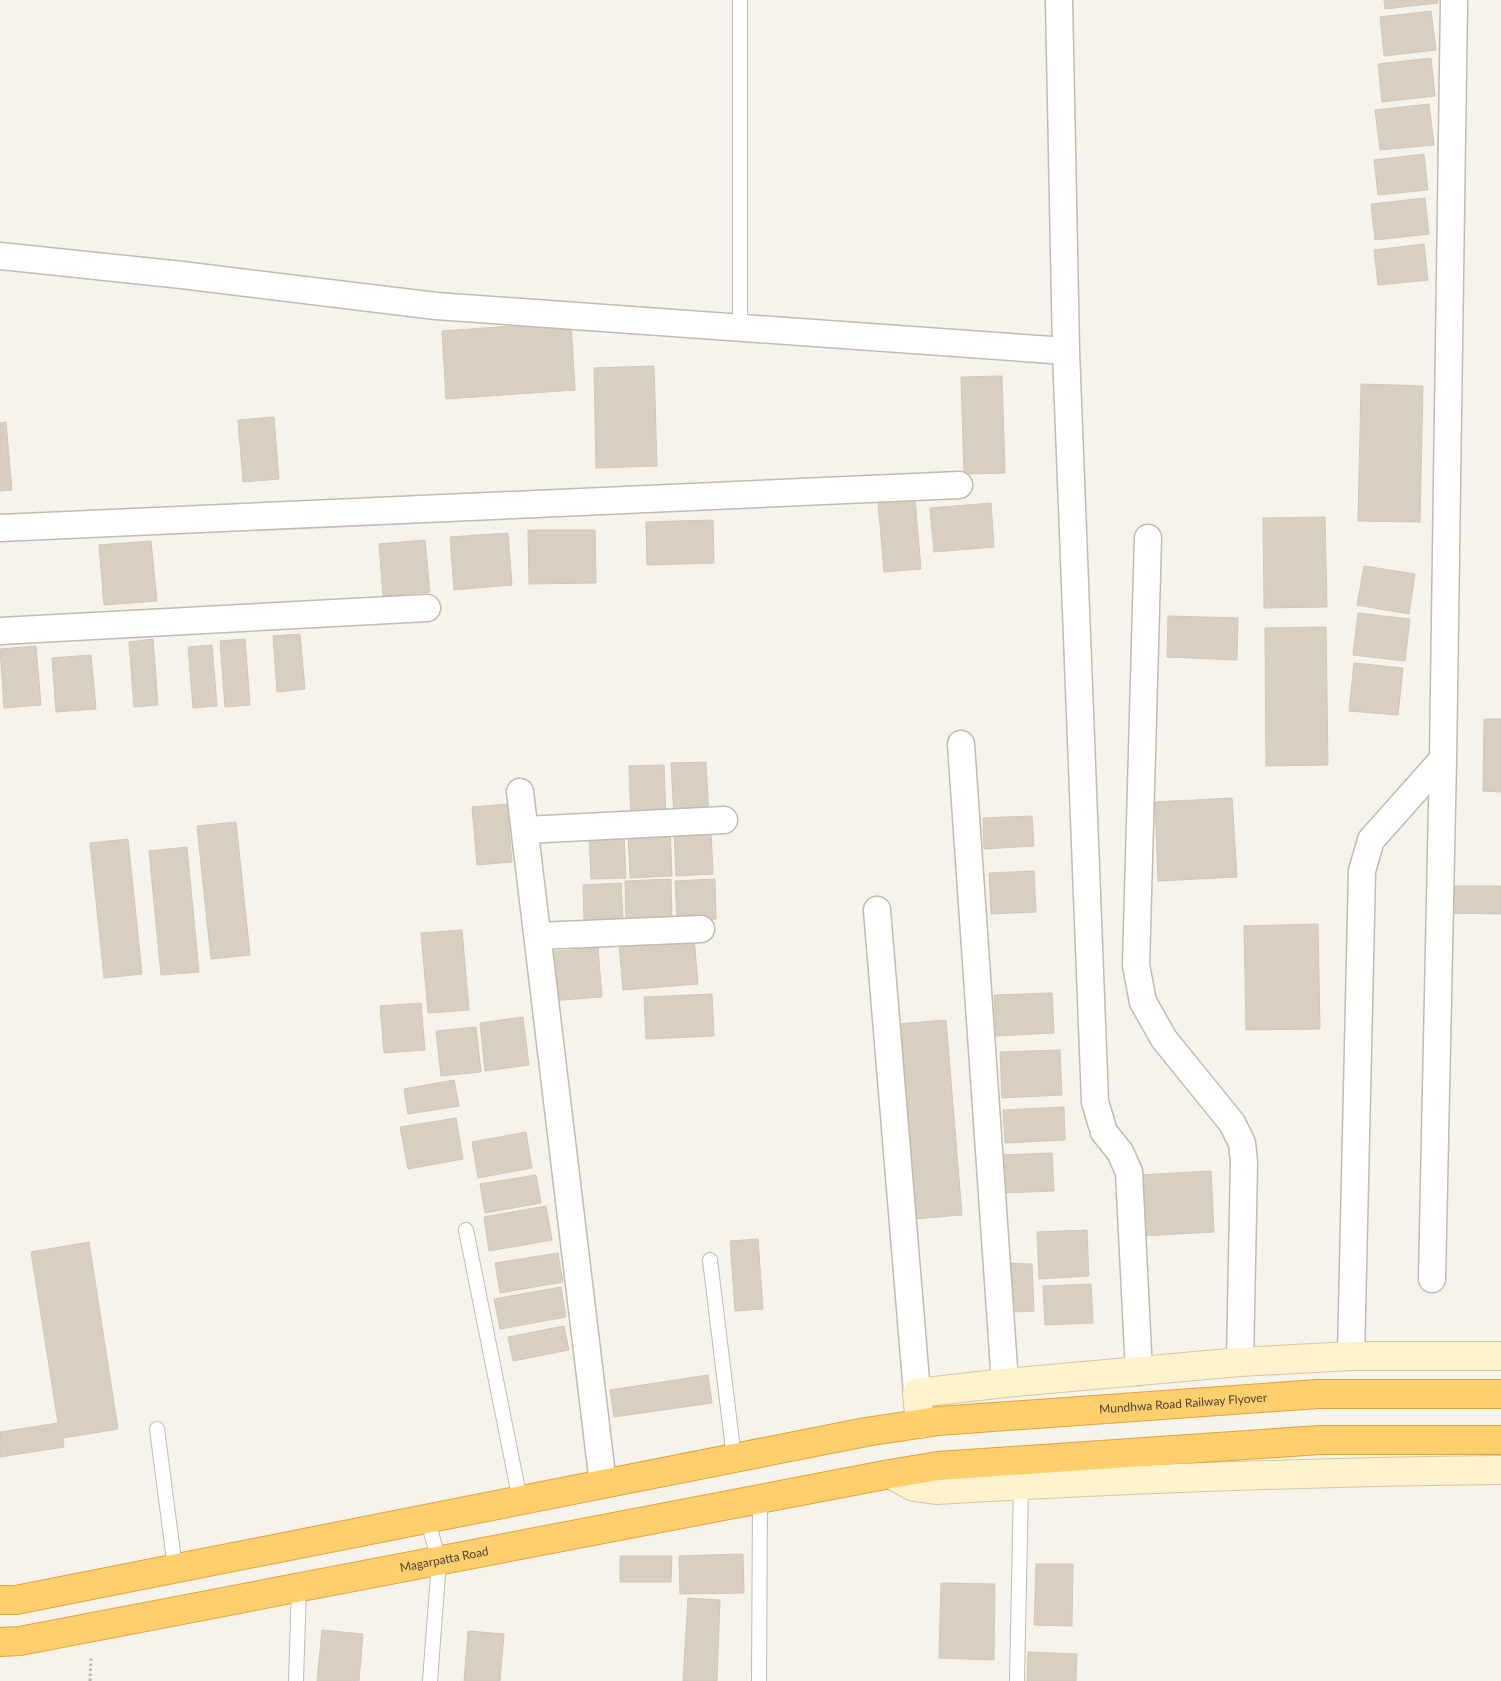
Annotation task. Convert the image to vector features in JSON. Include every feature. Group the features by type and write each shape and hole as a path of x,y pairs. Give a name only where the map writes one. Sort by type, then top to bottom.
{"highway":[{"name":"Mundhwa Road Railway Flyover","path":"734,1458 866,1432 929,1423 1318,1394 1501,1394"},
{"path":"890,1474 938,1466 1320,1440 1501,1440"},
{"path":"0,1600 16,1600 734,1458"},
{"name":"Magarpatta Road","path":"0,1642 20,1641 890,1474"}],"street":[{"path":"1059,0 1066,351 1095,1102 1104,1132 1120,1152 1129,1172 1139,1372"},
{"path":"1432,1279 1443,759 1454,0"},
{"path":"0,256 182,275 436,306 1066,351"},
{"path":"0,528 958,485"},
{"path":"1148,538 1136,965 1143,1002 1164,1038 1232,1123 1242,1143 1244,1162 1240,1362"},
{"path":"0,631 428,608"},
{"path":"961,744 1005,1383"},
{"path":"1351,1356 1362,871 1371,840 1443,759"},
{"path":"520,792 603,1484"},
{"path":"525,830 724,820"},
{"path":"877,910 917,1394 929,1423"},
{"path":"538,936 701,929"},
{"path":"917,1394 1005,1383 1240,1362 1351,1356 1501,1356"},
{"path":"890,1474 914,1487 936,1490 1376,1472 1501,1470"}],"lane":[{"path":"740,0 740,328"},
{"path":"466,1230 520,1500"},
{"path":"710,1260 734,1458"},
{"path":"156,1429 175,1568"},
{"path":"1017,1681 1022,1485"},
{"path":"759,1681 760,1499"},
{"path":"427,1518 439,1561 430,1681"},
{"path":"296,1681 299,1588"}],"building":[{"path":"1384,0 1438,0 1438,3 1385,9"},
{"path":"1431,11 1436,50 1384,56 1380,17"},
{"path":"1431,58 1435,96 1382,102 1378,64"},
{"path":"1429,104 1434,145 1380,150 1375,110"},
{"path":"1424,154 1428,190 1378,195 1374,160"},
{"path":"1425,198 1429,234 1375,240 1371,204"},
{"path":"1424,244 1428,280 1378,285 1374,250"},
{"path":"571,322 575,390 446,399 442,331"},
{"path":"654,366 657,466 596,468 594,368"},
{"path":"1002,376 1005,473 964,474 961,377"},
{"path":"1361,384 1423,386 1420,522 1358,521"},
{"path":"274,417 279,479 243,482 238,420"},
{"path":"6,422 12,490 0,491 0,423"},
{"path":"915,499 921,569 884,572 878,502"},
{"path":"991,503 994,547 934,552 930,508"},
{"path":"1325,517 1327,607 1264,608 1263,518"},
{"path":"713,520 714,563 647,565 646,522"},
{"path":"528,530 595,530 596,583 529,584"},
{"path":"508,533 512,585 454,590 450,537"},
{"path":"425,540 430,592 383,596 379,544"},
{"path":"151,541 157,601 104,605 99,545"},
{"path":"1364,566 1415,574 1409,614 1357,605"},
{"path":"1358,613 1410,619 1405,661 1353,655"},
{"path":"1168,616 1238,618 1237,660 1167,657"},
{"path":"1326,627 1328,765 1266,766 1265,628"},
{"path":"300,634 305,689 277,692 273,636"},
{"path":"153,639 158,705 134,707 129,642"},
{"path":"245,639 250,705 225,707 220,641"},
{"path":"212,645 217,706 193,708 188,647"},
{"path":"36,646 41,705 4,708 0,649"},
{"path":"91,655 96,709 56,712 52,658"},
{"path":"1354,663 1403,668 1398,715 1349,711"},
{"path":"1484,719 1501,719 1501,792 1483,791"},
{"path":"706,762 709,817 674,818 671,763"},
{"path":"664,765 666,819 631,820 629,766"},
{"path":"1232,798 1237,877 1158,881 1155,802"},
{"path":"507,804 512,862 477,865 472,807"},
{"path":"1032,816 1034,846 984,849 983,818"},
{"path":"236,822 250,955 211,959 197,826"},
{"path":"670,827 672,876 630,878 628,829"},
{"path":"711,830 713,874 676,876 674,831"},
{"path":"624,833 626,878 591,879 589,834"},
{"path":"128,839 142,974 104,978 90,843"},
{"path":"187,847 199,972 161,975 149,851"},
{"path":"1034,871 1036,912 991,914 989,873"},
{"path":"671,879 672,920 626,922 625,881"},
{"path":"715,879 716,919 677,921 675,881"},
{"path":"621,883 623,919 584,921 583,885"},
{"path":"1445,886 1501,886 1501,914 1445,913"},
{"path":"1318,924 1320,1029 1246,1030 1244,926"},
{"path":"462,930 469,1010 428,1013 421,933"},
{"path":"694,937 698,984 623,990 619,943"},
{"path":"598,948 602,997 549,1001 545,952"},
{"path":"1052,993 1054,1033 996,1036 994,995"},
{"path":"712,994 714,1036 646,1039 644,997"},
{"path":"421,1003 425,1050 384,1053 380,1006"},
{"path":"523,1017 529,1065 485,1071 480,1023"},
{"path":"946,1020 962,1215 914,1219 897,1024"},
{"path":"476,1027 481,1072 441,1076 436,1031"},
{"path":"1060,1050 1062,1095 1002,1098 1000,1052"},
{"path":"454,1080 459,1106 408,1114 404,1089"},
{"path":"1064,1107 1065,1140 1005,1143 1003,1110"},
{"path":"456,1118 463,1159 408,1169 400,1127"},
{"path":"526,1132 532,1168 478,1178 472,1142"},
{"path":"1052,1153 1054,1191 1002,1193 1000,1155"},
{"path":"1211,1171 1214,1232 1141,1236 1138,1175"},
{"path":"536,1175 541,1203 485,1213 480,1184"},
{"path":"546,1206 552,1240 489,1251 484,1217"},
{"path":"1087,1230 1089,1276 1039,1279 1037,1232"},
{"path":"758,1239 763,1309 735,1311 730,1241"},
{"path":"89,1242 118,1429 63,1438 64,1447 0,1457 0,1432 58,1423 31,1252"},
{"path":"558,1253 563,1282 500,1293 495,1263"},
{"path":"1008,1263 1032,1264 1034,1311 1013,1312"},
{"path":"1091,1284 1093,1323 1045,1325 1043,1286"},
{"path":"561,1287 566,1317 500,1329 494,1299"},
{"path":"564,1326 569,1350 513,1361 508,1337"},
{"path":"708,1375 712,1403 614,1417 610,1390"},
{"path":"743,1554 744,1593 680,1594 679,1556"},
{"path":"620,1556 672,1556 671,1582 620,1582"},
{"path":"1036,1564 1073,1564 1072,1626 1034,1625"},
{"path":"941,1583 995,1584 994,1660 939,1658"},
{"path":"688,1598 720,1600 717,1681 683,1681"},
{"path":"322,1630 363,1634 359,1681 317,1681"},
{"path":"468,1631 504,1634 500,1681 464,1681"},
{"path":"1028,1652 1077,1654 1076,1681 1027,1681"}]}
